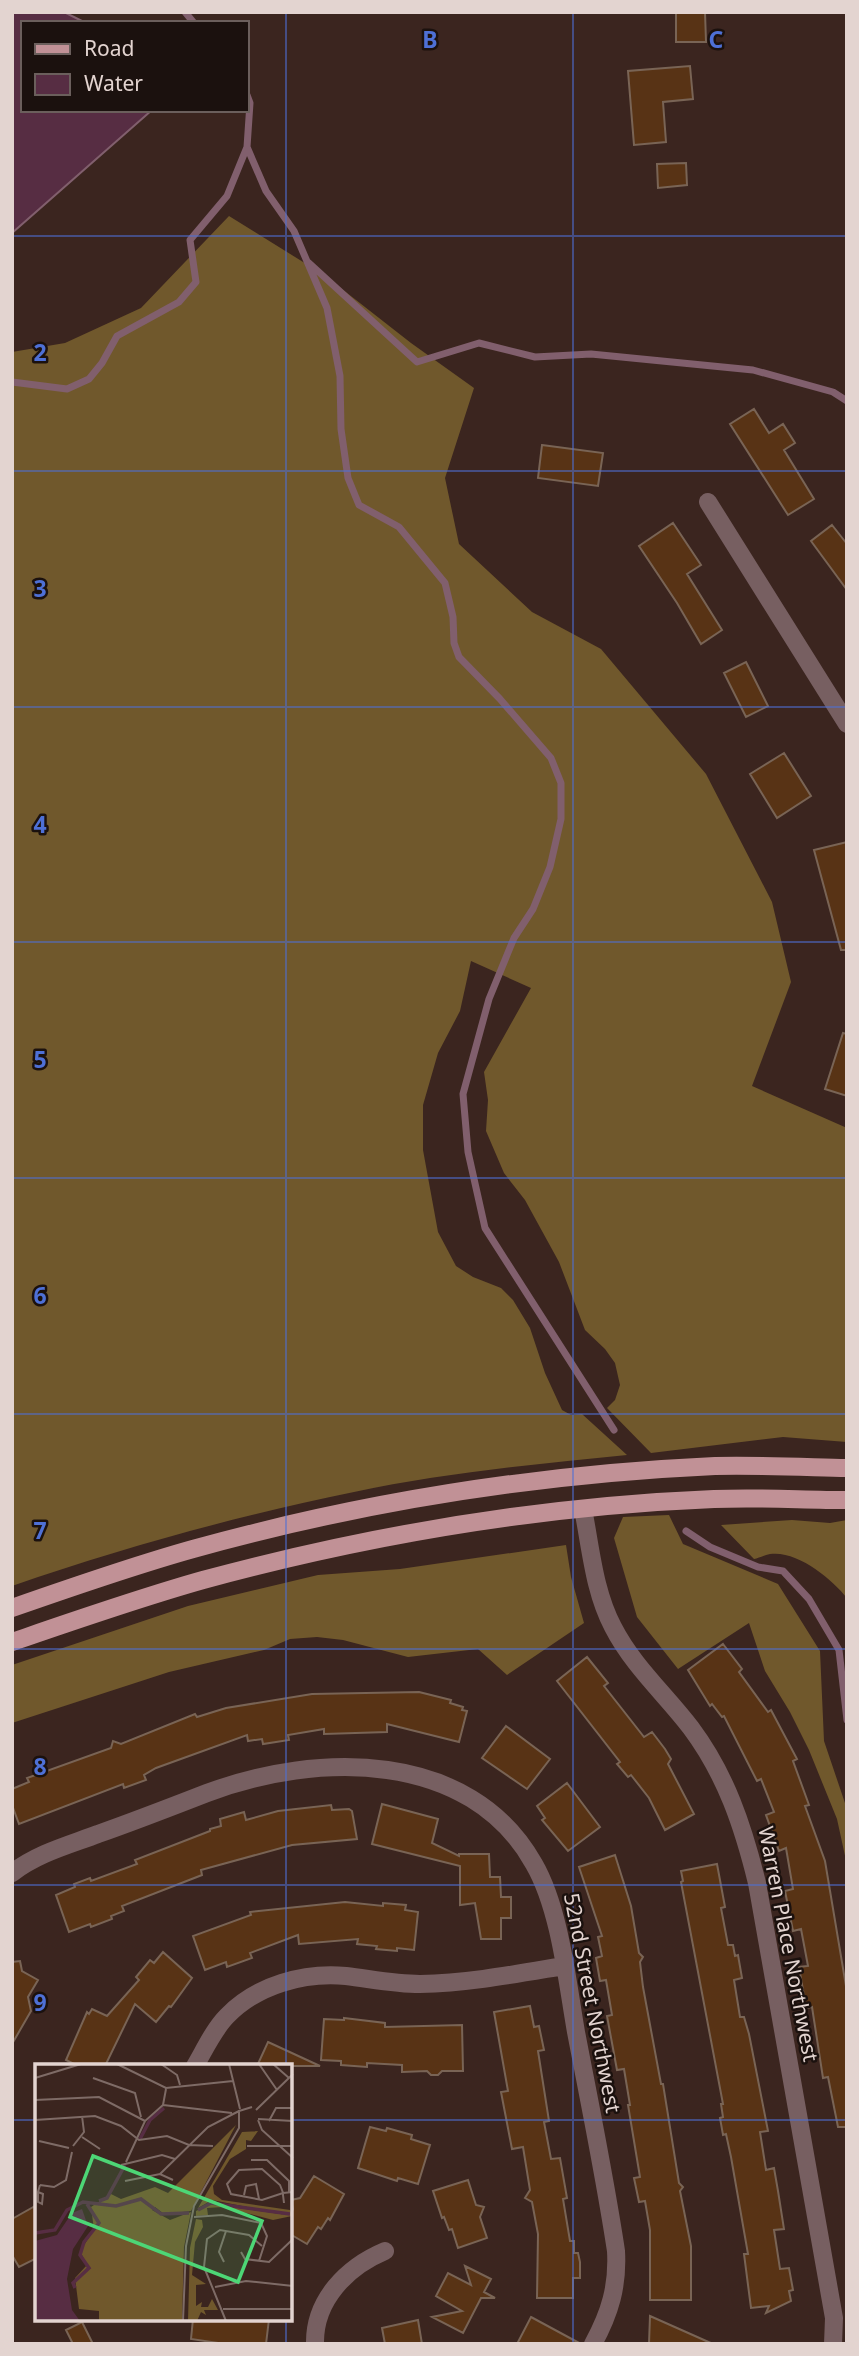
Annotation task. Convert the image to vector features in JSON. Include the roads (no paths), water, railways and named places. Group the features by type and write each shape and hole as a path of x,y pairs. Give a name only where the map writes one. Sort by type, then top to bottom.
{"main road":[{"path":"12,1608 194,1549 290,1525 412,1500 626,1472 717,1466 847,1468"},
{"path":"12,1642 155,1594 273,1562 416,1532 583,1509 716,1499 847,1500"}],"street":[{"path":"708,502 847,724"},
{"name":"Warren Place Northwest","path":"583,1509 595,1581 612,1626 630,1657 689,1726 717,1766 735,1806 747,1844 759,1897 834,2318 833,2344"},
{"name":"52nd Street Northwest","path":"12,1873 46,1853 246,1781 298,1771 328,1768 403,1771 440,1783 466,1796 495,1817 516,1838 533,1861 545,1887 564,1966 616,2251 612,2302 604,2326 593,2344"},
{"path":"196,2064 218,2028 233,2011 266,1989 296,1979 328,1975 386,1982 437,1984 564,1966"},
{"path":"315,2344 319,2317 333,2290 356,2266 385,2251"}],"water":[{"path":"12,12 64,12 82,21 21,21 21,112 150,112 12,233"}],"waterway":[{"path":"185,12 192,21"},
{"path":"248,98 250,103 247,147 266,191 294,231 327,308 340,376 341,429 348,478 359,505 399,527 445,583 453,617 454,643 459,657 551,758 561,783 561,819 550,867 533,909 514,938 489,999 463,1094 468,1152 485,1228 614,1430"},
{"path":"12,382 67,389 89,379 102,363 117,336 179,302 196,282 190,240 227,196 247,147"},
{"path":"309,263 417,362 479,343 535,357 591,354 753,370 833,392 847,401"},
{"path":"686,1531 710,1547 758,1567 783,1571 809,1599 839,1650 847,1720"}]}
